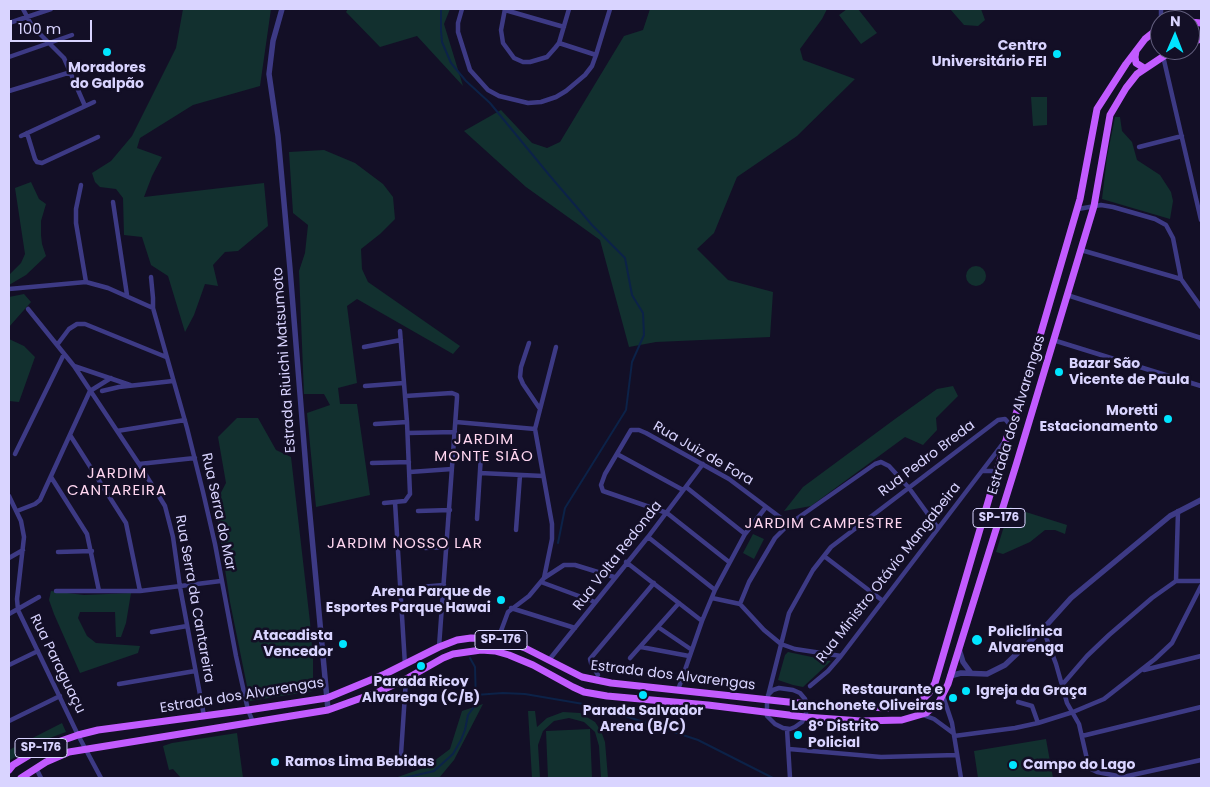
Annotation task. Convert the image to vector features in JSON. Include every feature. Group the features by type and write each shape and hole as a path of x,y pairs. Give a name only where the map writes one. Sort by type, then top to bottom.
{"main road":[{"name":"Estrada dos Alvarengas","path":"9,770 13,765 41,748 78,735 118,727 327,698 405,665 439,646 464,639 498,639 525,648 571,672 591,680 678,690 768,697 807,704 901,707 922,700 935,683 998,474 1007,437 1012,428 1078,209 1097,110 1114,80 1136,50 1150,36"},
{"path":"1136,50 1136,63 1144,68"},
{"name":"Estrada dos Alvarengas","path":"21,778 36,768 69,752 328,710 378,692 453,654 481,650 495,651 526,662 584,692 607,696 805,717 890,721 923,715 935,706 943,696 959,649 1094,206 1110,115 1126,88 1144,68 1157,60"},
{"path":"1052,296 1060,297 1067,295"},
{"path":"1040,336 1053,340"},
{"path":"665,702 670,695 678,690"}],"street":[{"path":"23,9 32,26 64,58 85,106"},
{"path":"9,23 51,9"},
{"name":"Estrada Riuichi Matsumoto","path":"282,9 273,41 269,74 278,136 328,710"},
{"path":"462,9 458,32 470,70 488,90 499,96 528,104 556,98 585,75 592,66 610,9"},
{"path":"564,26 505,10 502,22 502,37 506,49 518,60 530,62 541,60 551,54 559,43 564,26 569,9"},
{"path":"9,57 72,35"},
{"path":"559,43 596,55"},
{"path":"1164,60 1201,220"},
{"path":"9,91 71,72"},
{"path":"21,136 94,102"},
{"path":"28,133 36,162 42,163 98,137"},
{"path":"1139,147 1182,136"},
{"path":"81,185 76,209 76,223 86,282"},
{"path":"112,202 127,295"},
{"path":"1078,209 1094,206 1113,207 1155,219 1166,225 1173,238 1181,279 1201,307"},
{"path":"1081,250 1181,279"},
{"name":"Rua Serra do Mar","path":"151,277 153,308 195,458 209,516 248,710 253,722"},
{"path":"9,289 86,282 99,284 153,308"},
{"path":"1067,295 1201,338"},
{"name":"Rua Serra da Cantareira","path":"28,309 74,366 139,464 167,513 173,537 180,587 204,716"},
{"path":"57,345 69,329 77,324 85,324 166,357"},
{"path":"384,502 406,501 410,496 408,433 400,331"},
{"path":"364,348 401,340"},
{"path":"1053,340 1201,386"},
{"path":"529,343 521,367 520,377 540,408"},
{"path":"543,580 552,534 551,514 535,429 556,346"},
{"path":"15,454 64,354"},
{"path":"74,366 134,386"},
{"path":"17,511 38,502 51,478 90,391 111,378"},
{"path":"102,391 173,381"},
{"path":"365,386 404,383"},
{"path":"405,396 455,394 457,401 439,646"},
{"name":"Rua Pedro Breda","path":"768,697 790,613 810,576 824,556 840,539 998,420 1005,419 1012,428"},
{"path":"117,431 185,420"},
{"path":"374,424 407,422"},
{"path":"456,422 535,429"},
{"name":"Rua Juiz de Fora","path":"667,513 609,494 601,488 605,474 628,433 634,429 646,433 740,486 789,524"},
{"path":"408,433 455,432"},
{"path":"70,435 126,522 140,591"},
{"name":"Rua Ministro Otávio Mangabeira","path":"810,686 828,671 841,656 1007,437"},
{"path":"617,454 684,488 745,534"},
{"path":"477,519 482,455"},
{"path":"139,464 195,458"},
{"path":"372,463 409,462"},
{"path":"740,604 749,582 775,538 789,524 878,462 886,463 909,488 938,528"},
{"name":"Rua Volta Redonda","path":"549,660 667,513 703,464"},
{"path":"410,472 452,469"},
{"path":"983,471 992,471 998,474"},
{"path":"480,473 543,476"},
{"path":"516,530 520,475"},
{"path":"51,478 85,530 92,551 99,591"},
{"name":"Rua Paraguaçu","path":"9,496 23,528 23,550 17,599 18,610 78,735 101,778"},
{"path":"950,676 961,673 986,674 1005,665 1043,629 1071,598 1162,522 1201,500"},
{"path":"395,502 405,665"},
{"path":"678,690 715,590 745,534 766,507"},
{"path":"418,511 450,510"},
{"path":"1176,581 1178,512"},
{"path":"667,513 729,562"},
{"path":"648,537 715,590"},
{"path":"425,548 447,547"},
{"path":"9,558 23,550"},
{"path":"58,552 92,551"},
{"path":"824,556 883,601"},
{"path":"626,562 702,621"},
{"path":"498,639 505,616 511,608 529,596 543,580 559,568 568,564 614,577"},
{"path":"543,580 595,602"},
{"path":"56,591 140,591 221,581"},
{"path":"1062,685 1087,656 1152,598 1176,581 1201,581"},
{"path":"598,675 590,659 654,583"},
{"path":"420,587 444,585"},
{"path":"923,715 934,719 953,735 1006,730 1038,723 1074,712 1104,699 1156,659 1172,643 1201,586"},
{"path":"9,614 39,597"},
{"path":"712,598 740,604 764,630 781,644 795,649 841,656"},
{"path":"630,658 678,603"},
{"path":"511,608 575,628"},
{"path":"152,632 187,626"},
{"path":"658,627 692,650"},
{"path":"1043,629 1054,656 1068,703 1080,724 1089,768 1123,778 1201,760"},
{"path":"641,647 689,656"},
{"path":"959,649 963,662 971,673"},
{"path":"9,665 38,651"},
{"path":"1140,671 1201,656"},
{"path":"119,684 195,671"},
{"path":"400,754 406,679"},
{"path":"766,712 768,718 773,723 787,729 798,726 805,717 807,704 804,697 798,692 779,688 772,681"},
{"name":"Estrada dos Alvarengas","path":"766,712 768,697 774,690 779,688"},
{"path":"9,720 60,696"},
{"path":"943,696 950,713 961,778"},
{"path":"1018,702 1032,706 1038,723"},
{"path":"1082,736 1201,707"},
{"path":"787,729 790,778"},
{"path":"789,749 880,757 957,755"},
{"path":"36,768 40,778"},
{"path":"1139,774 1145,778"}],"green space":[{"path":"183,9 271,9 260,86 193,105 140,138 137,148 162,157 144,197 264,183 268,226 238,251 225,252 213,265 218,286 205,284 194,315 185,332 168,276 151,265 142,237 124,235 123,198 116,189 100,187 95,182 92,173 111,161 132,136 176,48"},
{"path":"348,9 450,9 444,24 463,86 417,36 380,47 346,12"},
{"path":"650,9 827,9 800,49 803,60 855,79 797,136 737,177 714,233 697,249 728,280 773,292 770,337 656,342 629,347 600,240 526,187 464,131 501,110 532,143 547,148 560,142 624,36 643,30"},
{"path":"847,9 858,9 877,33 861,44 839,15"},
{"path":"950,9 981,9 985,20 978,26 964,25"},
{"path":"1031,97 1047,97 1047,125 1033,126"},
{"path":"1115,117 1120,117 1122,131 1132,142 1137,160 1160,175 1171,192 1173,201 1170,219 1102,199 1107,157"},
{"path":"324,150 355,163 383,184 393,197 395,219 361,249 362,269 368,282 460,346 453,354 357,299 347,306 357,383 338,388 340,404 357,404 370,495 316,507 307,413 330,405 324,394 304,394 299,271 305,253 308,225 293,213 289,152"},
{"path":"31,182 39,199 46,204 41,221 41,235 46,256 26,275 9,285 9,275 21,263 25,254 15,188"},
{"path":"976,266 983,269 986,276 983,283 976,286 969,283 966,276 969,269"},
{"path":"24,294 31,302 9,327 9,297"},
{"path":"9,339 24,346 35,357 19,402 9,401"},
{"path":"953,386 958,396 936,418 937,430 923,445 905,437 811,506 784,511 803,487 937,389"},
{"path":"237,418 258,418 276,450 291,457 310,622 313,691 250,701 230,602 215,504 226,483 218,437"},
{"path":"1010,507 1067,525 1065,534 1055,530 1045,530 1030,542 1003,554 996,552"},
{"path":"753,534 764,539 754,559 743,553"},
{"path":"51,591 84,595 131,593 126,623 121,637 116,637 115,612 80,612 78,618 87,636 96,643 140,646 138,653 80,673 49,600"},
{"path":"788,652 831,661 803,687 793,685 778,680 785,655"},
{"path":"483,704 454,760 439,778 395,778 426,767 450,749 462,711"},
{"path":"528,711 535,711 537,727 547,718 563,712 580,713 595,722 605,742 608,778 601,778 599,746 595,732 584,722 569,718 554,721 543,731 538,745 540,778 532,778"},
{"path":"62,723 66,732 36,743 9,761 9,750"},
{"path":"590,729 592,778 548,778 546,731"},
{"path":"237,733 243,778 181,778 173,769 169,770 163,746"},
{"name":"Campo do Lago","path":"1046,739 1053,778 978,778 974,751"}],"waterway":[{"path":"441,9 442,42 451,63 466,81 490,103 592,225 625,258 632,295 643,313 644,335 632,362 626,410 565,508 558,543"},
{"path":"404,778 434,771 453,754 461,740 468,715 476,704 475,667 470,658"},
{"path":"475,695 525,694 595,706 698,740 773,778"}],"place":[{"name":"Moradores do Galpão","path":"107,52"},
{"name":"Centro Universitário FEI","path":"1057,54"},
{"name":"Bazar São Vicente de Paula","path":"1059,372"},
{"name":"Moretti Estacionamento","path":"1168,419"},
{"name":"Arena Parque de Esportes Parque Hawai","path":"501,600"},
{"name":"Policlínica Alvarenga","path":"977,640"},
{"name":"Atacadista Vencedor","path":"343,644"},
{"name":"Parada Ricoy Alvarenga (C/B)","path":"421,666"},
{"name":"Igreja da Graça","path":"966,691"},
{"name":"Parada Salvador Arena (B/C)","path":"643,695"},
{"name":"Restaurante e Lanchonete Oliveiras","path":"953,698"},
{"name":"8º Distrito Policial","path":"798,735"},
{"name":"Ramos Lima Bebidas","path":"275,762"},
{"name":"Campo do Lago","path":"1013,765"}],"district":[{"name":"JARDIM MONTE SIÃO","path":"484,448"},
{"name":"JARDIM CANTAREIRA","path":"117,482"},
{"name":"JARDIM CAMPESTRE","path":"824,524"},
{"name":"JARDIM NOSSO LAR","path":"405,544"}]}
